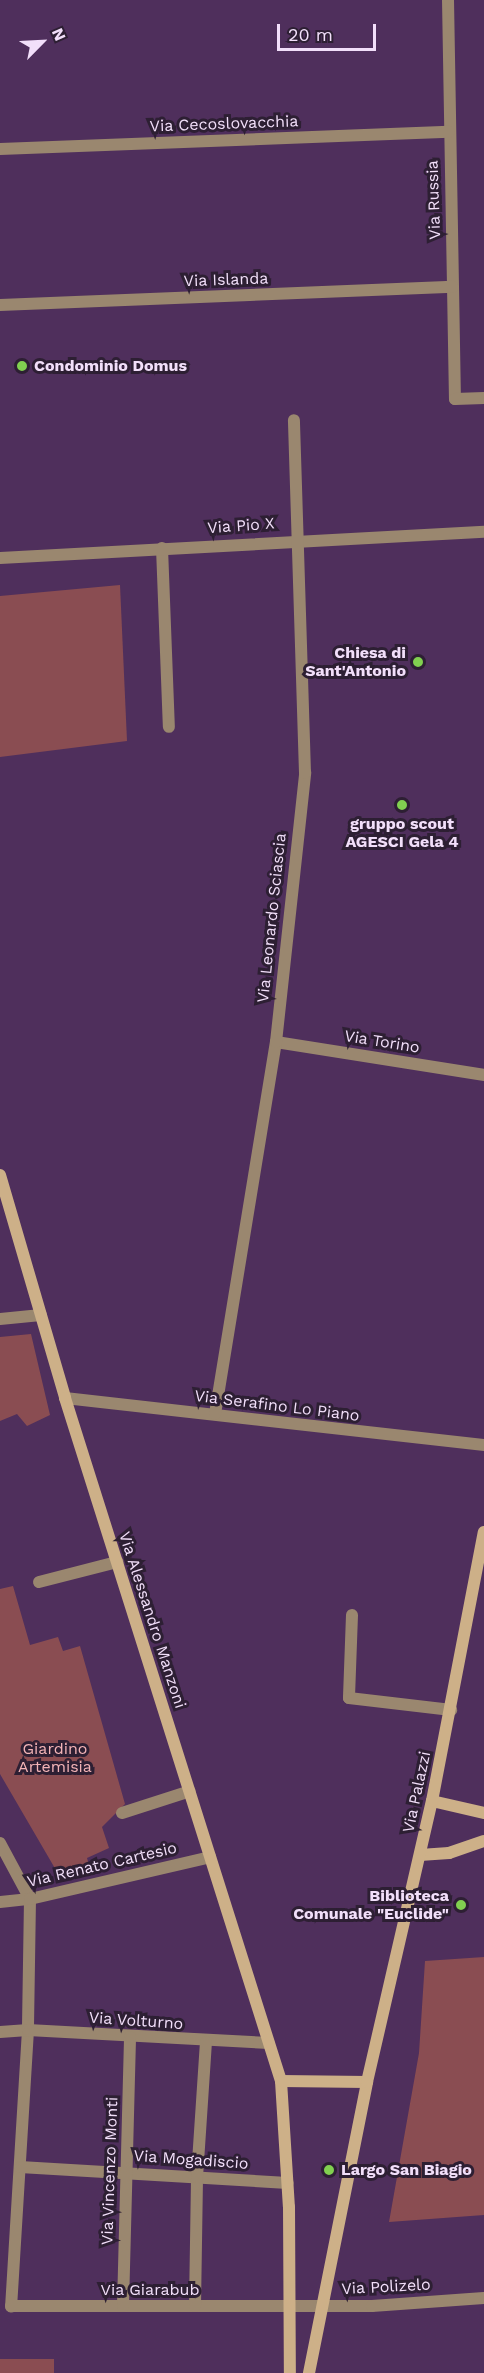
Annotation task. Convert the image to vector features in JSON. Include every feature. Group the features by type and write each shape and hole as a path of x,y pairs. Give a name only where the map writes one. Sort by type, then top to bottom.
{"street":[{"name":"Via Russia","path":"448,0 448,132 455,399 484,398"},
{"name":"Via Cecoslovacchia","path":"0,148 448,132"},
{"name":"Via Islanda","path":"0,305 453,287"},
{"name":"Via Leonardo Sciascia","path":"215,1414 276,1042 305,773 294,420"},
{"name":"Via Pio X","path":"0,558 297,539 484,532"},
{"path":"162,548 169,727"},
{"name":"Via Torino","path":"276,1042 484,1074"},
{"name":"Via Alessandro Manzoni","path":"0,1175 65,1398 280,2077 288,2183 290,2373"},
{"path":"0,1319 41,1315"},
{"name":"Via Serafino Lo Piano","path":"65,1398 215,1414 440,1443 484,1445"},
{"name":"Via Palazzi","path":"309,2373 372,2058 420,1855 451,1710 484,1532"},
{"path":"39,1582 117,1562"},
{"path":"352,1615 349,1698 451,1710"},
{"path":"122,1813 190,1791"},
{"path":"432,1801 484,1813"},
{"path":"420,1855 448,1853 484,1841"},
{"path":"0,1843 30,1899 28,2030 20,2168"},
{"name":"Via Renato Cartesio","path":"0,1902 30,1899 210,1857"},
{"name":"Via Volturno","path":"0,2032 28,2030 206,2042 270,2043"},
{"name":"Via Vincenzo Monti","path":"123,2306 130,2037"},
{"path":"195,2306 197,2177 206,2042"},
{"path":"280,2077 367,2082"},
{"name":"Via Mogadiscio","path":"20,2168 288,2183"},
{"name":"Via Giarabub","path":"20,2168 10,2306 289,2306"},
{"name":"Via Polizelo","path":"289,2306 484,2298"}],"green space":[{"path":"120,585 127,741 0,757 0,596"},
{"path":"31,1334 50,1415 27,1426 17,1414 0,1421 0,1337"},
{"name":"Giardino Artemisia","path":"13,1586 30,1645 58,1637 63,1651 80,1646 125,1804 102,1827 109,1848 87,1858 90,1869 60,1877 0,1774 0,1589"},
{"path":"484,1957 484,2215 389,2222 419,2053 425,1961"},
{"path":"0,2359 54,2359 54,2373 0,2373"}],"place":[{"name":"Condominio Domus","path":"22,366"},
{"name":"Chiesa di Sant'Antonio","path":"418,662"},
{"name":"gruppo scout AGESCI Gela 4","path":"402,805"},
{"name":"Biblioteca Comunale \"Euclide\"","path":"461,1905"},
{"name":"Largo San Biagio","path":"329,2170"}]}
